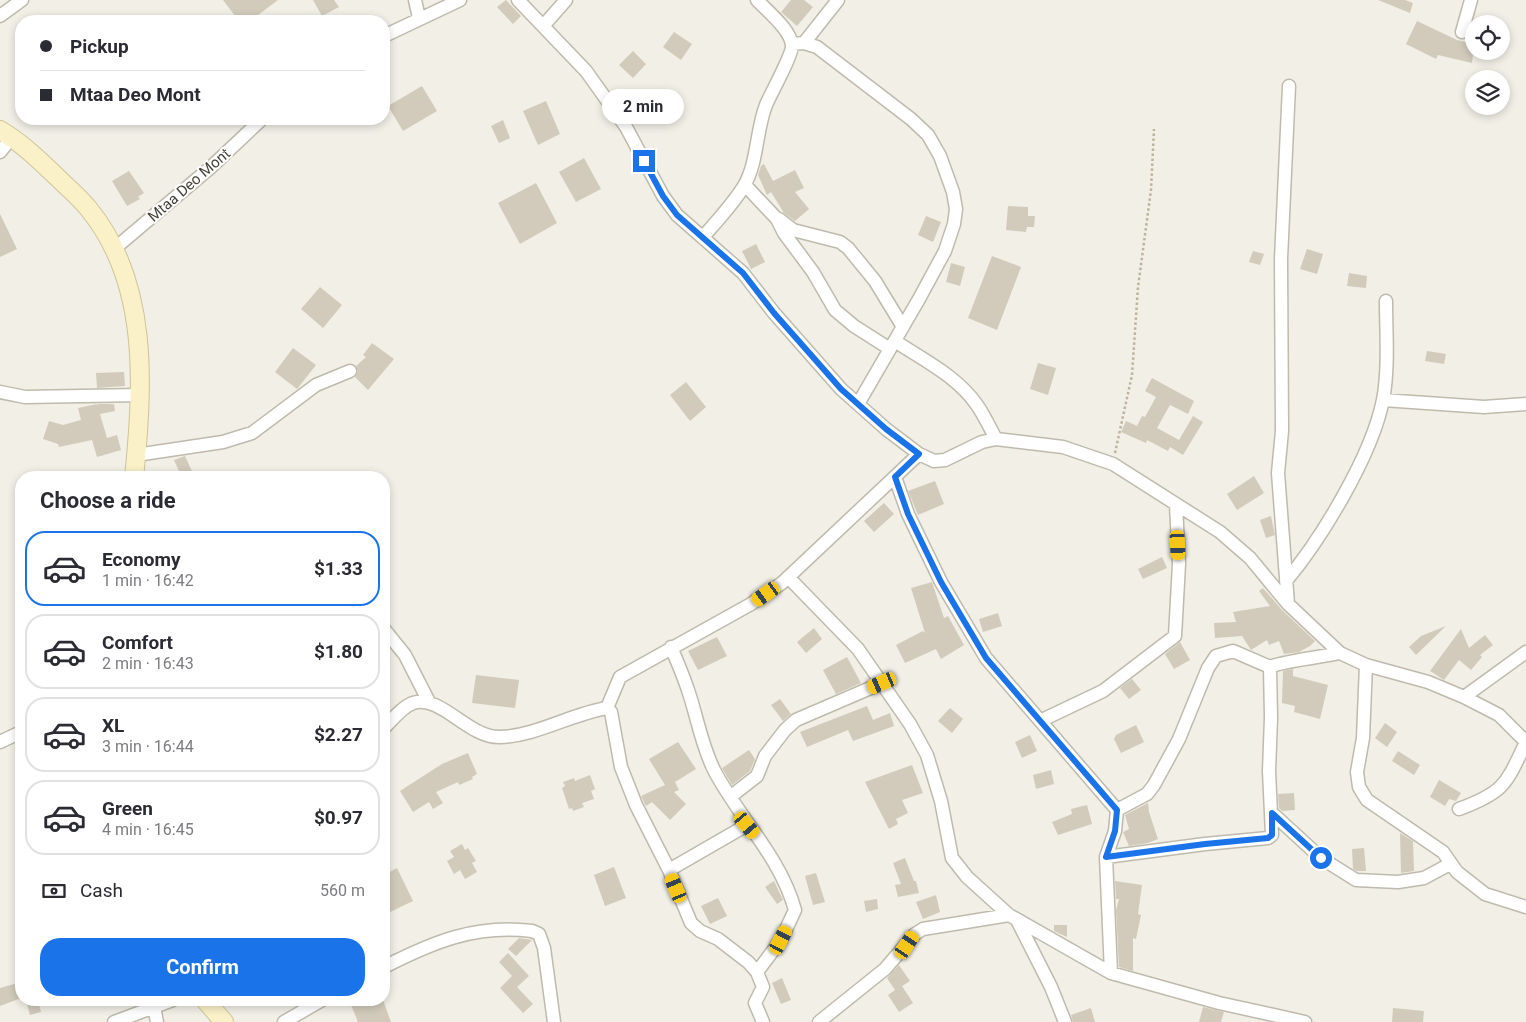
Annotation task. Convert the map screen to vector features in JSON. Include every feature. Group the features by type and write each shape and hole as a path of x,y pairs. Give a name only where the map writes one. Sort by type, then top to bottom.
{"street":[{"path":"0,16 22,0"},
{"path":"415,0 419,18"},
{"path":"390,33 460,0"},
{"path":"518,0 586,71 620,119 663,196 677,215 743,273 774,313 841,389 919,454 934,461 944,460 982,442 996,439 1063,447 1113,464 1228,539 1250,558 1288,604 1340,653 1366,665 1428,682 1464,697 1499,715 1526,742 1501,788 1480,801 1459,809"},
{"path":"544,25 566,0"},
{"path":"757,0 798,44 817,47 911,119 928,136 940,156 953,192 956,209 954,224 945,251 858,404"},
{"path":"703,237 745,185 756,150 761,117 791,53 838,0"},
{"path":"1462,32 1471,0"},
{"path":"1288,604 1278,473 1282,431 1281,259 1289,86"},
{"name":"Mtaa Deo Mont","path":"114,249 210,168 256,125"},
{"path":"0,152 6,133 26,147 88,208 114,249 131,290 139,345 140,396 135,471"},
{"path":"745,185 777,219 793,230 840,242 848,248 875,281 903,327"},
{"path":"777,219 784,233 813,272 835,310 854,326 945,374 963,388 977,405 996,439"},
{"path":"1286,580 1312,548 1349,482 1365,449 1383,400 1386,301"},
{"path":"136,455 223,442 252,433 310,389 350,371"},
{"path":"0,392 25,397 140,396"},
{"path":"1383,400 1484,407 1526,404"},
{"path":"607,708 620,677 751,604 788,577 919,454"},
{"path":"895,477 908,514 958,613 986,658 1042,720 1117,810 1115,831 1106,857 1111,973"},
{"path":"1042,720 1103,691 1175,636 1179,564 1176,505"},
{"path":"788,577 858,649 910,724 927,755 941,801 952,858 966,877 1013,917 1111,973 1267,1018 1301,1021"},
{"path":"390,637 405,656 429,702 481,735 498,737 517,735 607,708"},
{"path":"671,647 688,690 705,751 730,797 747,825 768,850 790,891 795,910 781,940 757,972"},
{"path":"1117,810 1147,794 1154,785 1179,739 1208,668 1216,656 1233,651 1270,667"},
{"path":"1464,697 1526,652"},
{"path":"1270,667 1276,663 1288,663 1340,653"},
{"path":"1366,665 1363,738 1357,772 1359,787 1367,800 1443,852 1450,864 1486,894 1526,907"},
{"path":"1106,857 1268,838 1272,835 1269,770 1270,667"},
{"path":"730,797 757,776 765,756 785,730 796,720 882,683"},
{"path":"390,723 410,705 429,702"},
{"path":"607,708 611,712 624,774 636,805 668,870 691,923 700,931 718,939 748,962 757,972 764,987 756,1003 763,1022"},
{"path":"0,742 15,735"},
{"path":"1272,813 1321,858 1356,880 1398,882 1424,878 1450,864"},
{"path":"668,870 747,825"},
{"path":"819,1022 884,970 914,934 923,929 1013,917"},
{"path":"1013,917 1052,987 1065,1022"},
{"path":"390,964 444,939 467,933 532,931 539,934 544,948 554,1022"},
{"path":"210,1006 224,1022"},
{"path":"284,1022 312,1006"},
{"path":"114,1022 154,1007 157,1022"}],"path":[{"path":"1113,464 1132,375 1138,287 1151,190 1154,129"}],"building":[{"path":"223,0 278,0 258,15 234,15"},
{"path":"313,0 334,0 339,7 321,15"},
{"path":"506,0 521,16 513,24 497,7"},
{"path":"791,0 804,0 813,7 797,26 781,12"},
{"path":"1378,0 1405,0 1413,3 1410,13"},
{"path":"1417,21 1465,42 1465,60 1472,60 1472,63 1438,55 1436,59 1406,44"},
{"path":"674,32 692,44 681,60 663,47"},
{"path":"633,51 646,64 633,78 619,65"},
{"path":"422,86 437,111 403,131 390,109 390,105"},
{"path":"546,101 560,134 538,145 523,111"},
{"path":"503,120 510,138 499,143 491,126"},
{"path":"584,158 601,189 576,202 559,172"},
{"path":"764,164 773,181 795,170 804,188 795,192 809,209 795,221 784,213 771,192 767,195 758,175 761,166"},
{"path":"129,171 144,193 138,197 140,199 127,206 112,181"},
{"path":"536,183 557,223 520,244 498,203"},
{"path":"1008,206 1028,207 1028,216 1035,216 1034,227 1027,227 1026,232 1006,230"},
{"path":"0,214 17,249 0,257"},
{"path":"926,216 941,222 933,242 918,235"},
{"path":"756,244 765,262 751,269 742,251"},
{"path":"1307,249 1323,254 1317,274 1300,269"},
{"path":"1253,251 1264,254 1260,265 1249,262"},
{"path":"992,256 1021,267 997,330 968,318"},
{"path":"951,263 965,267 960,286 946,282"},
{"path":"1349,273 1367,276 1366,288 1347,286"},
{"path":"320,287 342,305 323,328 301,309"},
{"path":"372,343 394,359 368,390 355,377 358,372 356,366 366,357 363,355"},
{"path":"293,348 316,365 297,389 275,372"},
{"path":"1427,351 1446,354 1444,364 1425,361"},
{"path":"1038,363 1056,368 1048,395 1030,389"},
{"path":"124,372 125,386 97,388 96,373"},
{"path":"1152,378 1194,401 1188,414 1170,405 1157,428 1179,440 1193,416 1203,422 1183,455 1170,447 1168,451 1147,440 1146,443 1121,432 1126,421 1137,426 1142,416 1145,417 1156,397 1145,391"},
{"path":"686,382 706,407 690,421 670,395"},
{"path":"97,404 98,406 98,404 114,404 115,411 100,414 107,438 117,435 121,450 97,457 92,440 59,447 58,444 43,439 49,421 63,425 81,420 78,408"},
{"path":"185,456 192,471 179,471 174,460"},
{"path":"1254,476 1264,493 1237,510 1227,494"},
{"path":"935,481 944,504 918,515 908,491"},
{"path":"884,503 894,514 874,532 864,521"},
{"path":"1271,516 1275,535 1266,538 1260,520"},
{"path":"1162,557 1167,568 1143,579 1138,569"},
{"path":"932,582 944,618 948,616 964,645 941,659 936,649 905,663 896,645 923,631 925,633 911,588"},
{"path":"1263,588 1282,610 1315,641 1310,646 1299,652 1284,654 1279,641 1269,645 1267,640 1251,650 1242,636 1215,638 1214,623 1236,622 1233,612 1270,606 1259,591"},
{"path":"998,613 1002,626 983,632 979,619"},
{"path":"1446,626 1416,655 1409,647 1421,636"},
{"path":"814,628 822,639 806,653 797,642"},
{"path":"1461,629 1469,648 1485,635 1493,645 1480,655 1482,657 1471,670 1459,660 1444,680 1430,671"},
{"path":"717,637 727,656 698,670 688,651"},
{"path":"1180,642 1190,660 1174,669 1165,654"},
{"path":"847,657 861,683 836,694 823,670"},
{"path":"1293,669 1293,676 1328,685 1320,719 1294,712 1295,706 1282,703 1283,671"},
{"path":"476,675 519,680 515,708 472,703"},
{"path":"1132,679 1141,690 1129,699 1120,688"},
{"path":"780,699 791,714 783,721 771,705"},
{"path":"867,706 873,720 890,713 894,726 853,741 848,730 807,747 800,732"},
{"path":"950,708 963,719 952,733 938,721"},
{"path":"1385,723 1397,732 1387,747 1375,738"},
{"path":"1136,725 1144,742 1121,753 1114,739 1116,735"},
{"path":"1030,735 1037,751 1022,758 1015,742"},
{"path":"678,742 696,769 675,782 679,790 674,792 686,804 670,820 652,802 646,806 641,796 665,785 649,759"},
{"path":"749,750 755,759 750,771 732,785 722,768"},
{"path":"1398,751 1420,765 1414,775 1392,761"},
{"path":"468,753 477,774 472,777 473,779 459,785 458,782 436,792 443,803 433,809 429,802 413,812 400,791 442,764"},
{"path":"912,765 923,793 902,800 908,813 896,819 898,824 889,829 865,782"},
{"path":"1051,770 1054,784 1036,789 1033,775"},
{"path":"590,775 595,789 591,791 594,799 582,803 584,807 573,811 572,808 569,809 562,788 565,786 563,782 574,778 575,781"},
{"path":"1439,780 1461,793 1456,801 1449,799 1445,806 1430,797"},
{"path":"1294,793 1295,810 1282,811 1279,808 1278,794"},
{"path":"1148,803 1158,839 1148,843 1129,846 1123,832 1129,829 1125,815"},
{"path":"1087,805 1092,824 1058,835 1052,822 1072,814 1071,809"},
{"path":"1400,833 1413,841 1414,871 1401,873"},
{"path":"462,844 465,850 468,848 476,861 472,863 477,872 465,879 460,870 454,874 447,861 454,857 450,851"},
{"path":"1364,848 1366,871 1357,871 1353,869 1352,849"},
{"path":"905,858 914,881 916,881 919,893 898,897 895,885 901,884 893,863"},
{"path":"614,867 626,898 605,906 594,875"},
{"path":"397,868 413,901 390,912 390,872"},
{"path":"816,873 825,902 813,905 805,876"},
{"path":"774,881 783,900 777,904 765,887"},
{"path":"1115,881 1142,885 1138,914 1141,915 1136,939 1133,938 1133,971 1119,967 1116,910 1119,899 1116,899"},
{"path":"936,895 940,912 923,919 916,902"},
{"path":"718,898 727,916 710,924 701,906"},
{"path":"877,899 878,909 866,912 864,901"},
{"path":"1054,925 1067,925 1067,937 1054,931"},
{"path":"519,938 532,940 516,956 508,949"},
{"path":"508,953 529,976 517,987 533,1004 523,1013 500,988 512,976 499,962"},
{"path":"899,965 910,981 902,986 913,1003 899,1012 888,995 895,990 887,978"},
{"path":"782,978 791,1000 781,1004 772,983"},
{"path":"15,984 15,1000 0,1006 0,988"},
{"path":"28,1006 40,1006 41,1012 30,1015"},
{"path":"351,1006 385,1006 391,1022 358,1022"},
{"path":"1203,1007 1224,1012 1221,1022 1199,1022"},
{"path":"1091,1008 1095,1022 1073,1022 1071,1015"},
{"path":"1393,1008 1424,1011 1423,1022 1392,1022"}],"route":[{"path":"644,161 663,196 677,215 743,273 774,313 841,389 886,429 919,454 895,477 908,514 941,582 986,658 1111,800 1117,810 1115,831 1106,857 1268,838 1272,835 1272,813 1321,858"}]}
